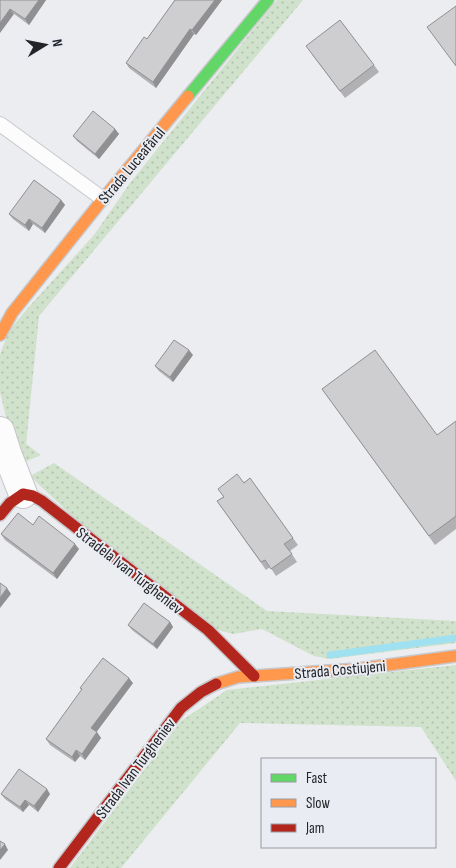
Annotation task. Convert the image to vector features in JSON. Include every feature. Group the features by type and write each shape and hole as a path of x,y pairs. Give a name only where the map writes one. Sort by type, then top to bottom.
{"street":[{"name":"Strada Luceafărul","path":"0,334 12,313 103,199 268,0"},
{"path":"0,431 23,494 7,506 0,515"},
{"name":"Stradela Ivan Turgheniev","path":"23,494 33,496 42,501 208,630 254,676"},
{"name":"Strada Costiujeni","path":"223,681 238,677 358,669 456,656"},
{"name":"Strada Ivan Turgheniev","path":"59,868 181,708 199,693 223,681"}],"lane":[{"path":"0,124 103,199"}],"green space":[{"path":"277,0 303,0 39,316 26,444 41,455 20,464 13,446 0,392 0,355 8,332 94,235 130,183"},
{"path":"54,463 267,611 456,621 456,643 330,659 314,656 262,629 233,634 218,630 87,530 30,476"},
{"path":"456,665 456,781 421,727 240,723 121,868 70,868 181,721 227,690"}],"building":[{"path":"0,0 39,0 25,19 10,9 0,23"},
{"path":"175,0 215,0 192,30 190,29 153,82 126,63 144,37 147,39"},
{"path":"456,6 456,66 427,27"},
{"path":"340,20 374,65 340,91 306,46"},
{"path":"93,111 115,129 95,154 73,136"},
{"path":"34,180 61,200 42,228 29,219 25,225 9,214"},
{"path":"174,340 189,350 170,377 155,366"},
{"path":"375,350 437,435 456,421 456,516 429,536 322,389"},
{"path":"237,474 244,483 250,478 293,538 284,544 292,554 271,569 265,560 261,562 217,501 224,497 218,489"},
{"path":"18,513 33,525 39,516 75,544 53,573 1,534"},
{"path":"0,583 7,588 0,598"},
{"path":"144,603 170,622 153,644 128,625"},
{"path":"103,658 129,678 91,728 97,732 82,754 76,750 72,757 46,739 82,689 80,688"},
{"path":"19,769 47,789 34,806 25,800 20,807 1,794"},
{"path":"0,841 5,844 0,850"}],"waterway":[{"path":"330,655 456,638"}],"traffic: fast":[{"path":"188,96 268,0"}],"traffic: slow":[{"path":"0,335 12,313 188,96"},
{"path":"216,684 238,677 358,669 456,656"}],"traffic: jam":[{"path":"0,515 10,503 23,494 33,496 42,501 208,630 254,676"},
{"path":"59,868 181,708 201,692 216,684"}]}
